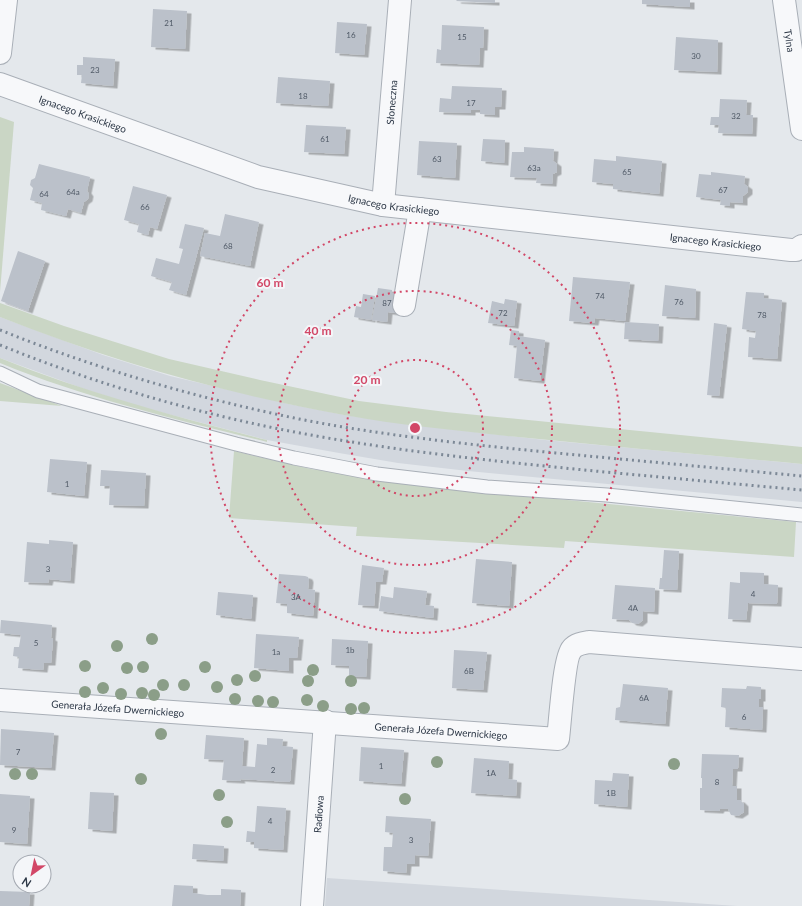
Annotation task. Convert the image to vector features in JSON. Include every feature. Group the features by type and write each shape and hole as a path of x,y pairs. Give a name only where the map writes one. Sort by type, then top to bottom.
{"street":[{"path":"0,53 6,0"},
{"name":"Słoneczna","path":"383,205 400,0"},
{"name":"Tylna","path":"784,0 802,129"},
{"name":"Ignacego Krasickiego","path":"0,84 258,177 383,205 791,250 796,250 802,246"},
{"path":"404,305 420,209"},
{"name":"Generała Józefa Dwernickiego","path":"0,700 558,739 567,662 571,650 581,643 589,642 802,659"},
{"name":"Radiowa","path":"312,906 325,722"}],"lane":[{"path":"0,373 38,391 53,396 243,446 294,458 377,474 487,487 607,495 802,515"}],"shaded area":[{"path":"0,317 103,355 170,376 289,404 345,415 406,424 545,440 802,464 802,502 468,471 398,463 267,440 145,408 87,390 0,358"},
{"path":"327,878 546,893 737,906 325,906"}],"green space":[{"path":"0,117 14,122 0,292"},
{"path":"0,303 64,326 169,359 359,401 446,412 802,447 802,464 507,436 364,419 300,407 169,375 84,348 0,317"},
{"path":"0,358 33,371 99,393 166,413 267,440 267,442 166,417 98,398 32,376 0,363"},
{"path":"0,383 62,406 0,401"},
{"path":"234,451 311,469 536,497 796,522 794,557 565,541 564,548 356,536 357,527 229,518"}],"building":[{"path":"495,0 495,3 456,1"},
{"path":"642,0 690,0 690,7 642,4"},
{"path":"153,9 187,11 185,49 151,47"},
{"path":"337,22 367,24 364,55 335,53"},
{"path":"442,25 484,27 483,48 480,48 479,65 436,63 437,49 441,50"},
{"path":"676,37 718,40 717,72 674,70"},
{"path":"83,57 115,59 113,86 81,83 82,75 77,75 77,65 83,65"},
{"path":"278,77 330,81 328,106 276,103"},
{"path":"452,86 502,88 501,107 495,107 495,115 480,114 480,110 471,110 471,113 439,112 440,98 451,99"},
{"path":"720,99 747,100 746,115 753,115 752,134 718,133 719,125 710,125 711,117 719,117"},
{"path":"306,125 346,127 344,154 304,152"},
{"path":"483,139 505,140 504,163 481,161"},
{"path":"419,141 457,143 455,178 417,175"},
{"path":"524,147 554,149 553,161 557,164 557,172 553,174 552,184 536,183 537,178 510,177 512,152 524,152"},
{"path":"616,156 662,161 659,194 613,189 613,184 592,182 594,159 616,161"},
{"path":"39,164 90,177 87,191 89,194 88,199 84,202 81,213 68,209 66,216 41,210 42,203 30,200 33,188 30,185 31,180 35,178"},
{"path":"711,172 745,176 744,184 748,187 748,192 743,196 743,203 730,202 730,206 720,205 721,200 696,197 699,174 711,175"},
{"path":"133,186 167,195 157,229 150,227 148,235 137,232 139,224 124,220"},
{"path":"225,214 259,222 250,266 200,256 205,233 220,236"},
{"path":"185,224 204,228 186,295 169,290 172,282 151,276 156,258 179,264 183,249 179,248"},
{"path":"18,251 45,261 28,311 1,301"},
{"path":"573,277 630,282 625,321 595,318 594,323 569,321"},
{"path":"665,285 696,289 695,318 662,316"},
{"path":"378,288 392,290 392,293 399,294 396,313 388,312 387,322 372,320"},
{"path":"746,292 764,293 764,298 782,300 777,359 748,357 749,337 755,338 756,331 742,329"},
{"path":"363,294 375,296 371,320 354,317 356,306 361,307"},
{"path":"505,299 517,301 514,326 488,323 492,301 504,304"},
{"path":"625,322 659,324 658,341 624,339"},
{"path":"714,323 727,325 719,396 707,395"},
{"path":"511,330 519,331 519,336 545,340 540,381 514,378 517,346 509,345"},
{"path":"50,459 87,462 84,496 47,492"},
{"path":"101,470 146,473 144,506 109,505 110,486 100,486"},
{"path":"49,540 73,542 70,581 49,579 48,583 24,582 27,542 49,544"},
{"path":"664,550 679,551 677,590 659,589 660,578 662,578"},
{"path":"476,559 512,562 509,606 472,603"},
{"path":"362,565 384,568 382,582 376,582 374,606 358,605"},
{"path":"740,572 764,573 764,584 778,585 777,604 748,603 746,620 728,619 730,582 740,583"},
{"path":"279,574 308,577 308,589 315,590 313,616 287,613 287,604 276,603"},
{"path":"615,585 655,588 654,612 643,611 643,620 638,624 632,623 629,620 612,619"},
{"path":"394,587 427,591 425,605 434,606 433,618 379,611 381,596 393,598"},
{"path":"218,592 253,595 251,619 216,615"},
{"path":"1,620 52,625 51,638 53,639 51,663 44,663 43,670 18,668 19,657 13,656 14,647 19,647 21,635 0,633"},
{"path":"256,634 299,637 297,658 289,658 289,671 254,668"},
{"path":"332,639 368,641 366,677 349,676 349,666 331,665"},
{"path":"454,650 487,652 483,690 452,688"},
{"path":"623,684 668,688 665,724 615,720 616,708 620,707"},
{"path":"747,686 761,687 759,707 763,707 762,730 725,727 726,708 721,707 722,688 746,689"},
{"path":"1,729 54,733 51,768 0,765"},
{"path":"206,735 244,738 242,766 255,767 257,744 267,745 267,738 283,739 282,746 293,747 290,782 240,779 241,781 222,780 224,760 204,759"},
{"path":"361,747 404,750 401,784 359,781"},
{"path":"702,754 739,755 738,769 733,769 732,786 737,786 737,800 740,800 744,804 744,812 738,816 731,815 728,809 720,809 719,811 700,810 700,788 702,788"},
{"path":"474,758 509,761 508,779 517,780 516,796 471,793"},
{"path":"613,773 629,774 627,807 594,804 595,780 612,781"},
{"path":"90,792 114,793 112,831 88,829"},
{"path":"0,794 30,796 27,844 0,842"},
{"path":"257,806 286,808 283,850 254,848 254,842 246,842 247,831 255,832"},
{"path":"386,816 431,819 428,856 415,855 415,864 407,864 406,873 383,871 384,847 392,847 393,833 385,832"},
{"path":"193,844 224,846 223,861 192,859"},
{"path":"174,885 193,886 193,893 207,895 221,895 221,889 241,890 240,906 172,906"},
{"path":"0,891 12,891 12,894 30,894 29,906 0,906"}],"railway":[{"path":"0,330 110,370 223,402 299,419 368,431 472,444 802,476"},
{"path":"0,345 73,373 186,407 224,417 338,440 490,460 802,490"}]}
